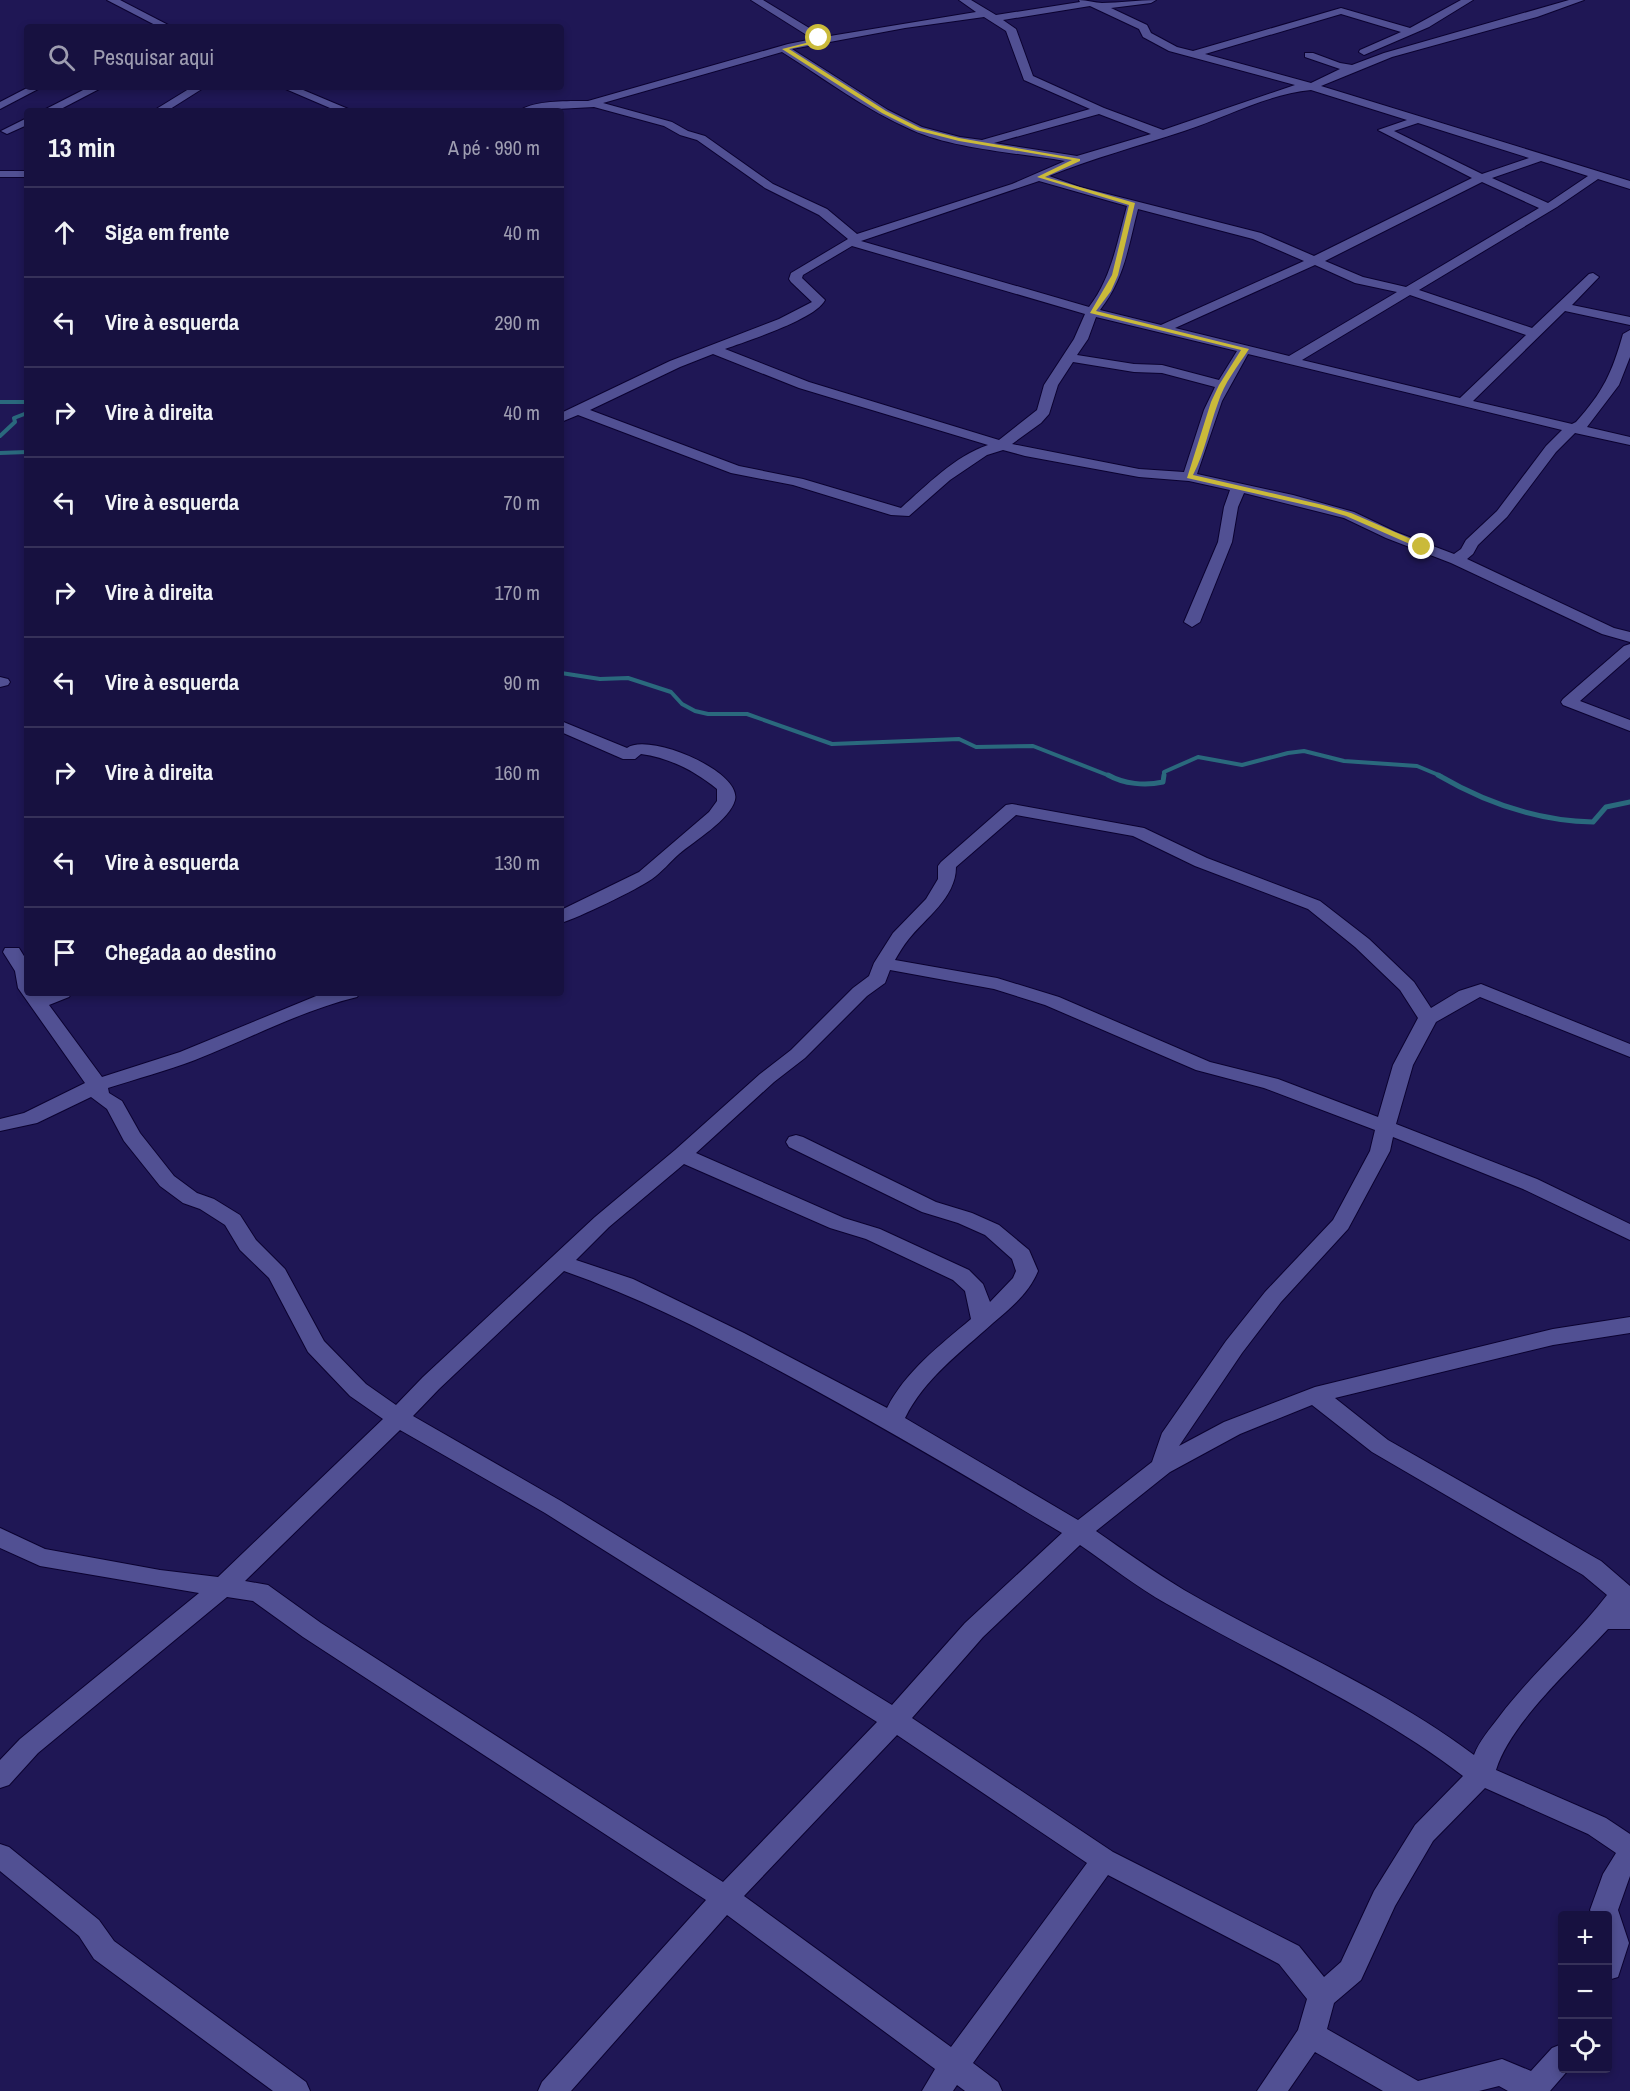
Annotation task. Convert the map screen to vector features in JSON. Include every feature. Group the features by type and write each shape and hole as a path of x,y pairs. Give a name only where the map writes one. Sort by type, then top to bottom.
{"street":[{"path":"112,0 157,24"},
{"path":"756,0 822,40"},
{"path":"964,0 1011,28 1028,78 1100,110 1160,133"},
{"path":"588,104 822,40 916,23 1093,3 1151,0"},
{"path":"1338,66 1409,31 1454,13 1468,0"},
{"path":"564,417 713,349 784,322 817,304 819,300 795,279 797,273 853,241 1040,177 1078,160 1290,89 1311,87 1352,68 1388,55 1579,0"},
{"path":"1093,3 1143,27 1147,35 1161,43 1191,55 1311,87 1630,185"},
{"path":"1191,55 1341,11 1409,31"},
{"path":"1481,19 1502,24"},
{"path":"785,49 884,112 918,129 1078,160"},
{"path":"1309,55 1338,66 1352,68"},
{"path":"0,106 31,90"},
{"path":"54,108 92,90"},
{"path":"294,90 339,108"},
{"path":"163,108 186,91"},
{"path":"1069,96 1074,110 1073,116"},
{"path":"540,108 561,104 588,104 629,112 701,138 769,186 822,212 853,241 1092,312 1463,404 1630,441"},
{"path":"981,142 1100,110"},
{"path":"1418,120 1384,130 1457,167 1548,207"},
{"path":"7,132 24,123"},
{"path":"1163,329 1314,260 1483,177 1539,158"},
{"path":"0,174 24,174"},
{"path":"1292,360 1548,207 1596,175"},
{"path":"1040,177 1257,236 1359,280 1409,291 1536,334"},
{"path":"578,410 736,470 782,477 904,513 945,477 982,452 999,445 1036,420 1044,411 1051,385 1081,339 1092,312 1108,291 1115,275 1133,204"},
{"path":"1463,404 1593,277"},
{"path":"1563,307 1630,321"},
{"path":"1456,560 1468,551 1471,543 1502,514 1551,449 1571,429 1581,425 1612,385 1622,365 1630,334"},
{"path":"713,349 804,385 874,404 999,445 1044,457 1139,473 1189,477 1293,499 1349,515 1391,535 1456,560 1608,631 1629,638 1569,702 1630,726"},
{"path":"1189,477 1222,385 1245,349"},
{"path":"1070,357 1134,368 1162,369 1222,385"},
{"path":"1192,622 1225,542 1231,507 1238,489"},
{"path":"564,727 628,755 638,748 658,750 679,757 716,778 726,788 726,801 715,816 645,876 564,916"},
{"path":"0,1777 29,1746 222,1588 398,1418 431,1383 602,1222 682,1155 767,1078 798,1054 860,992 878,979 883,963 900,938 933,902 947,879 947,866 1012,809 1138,832 1201,862 1314,905 1362,943 1407,986 1428,1018"},
{"path":"12,952 24,971"},
{"path":"883,963 997,984 1052,1001 1203,1066 1271,1083 1530,1184 1630,1233"},
{"path":"1162,1466 1170,1439 1234,1347 1272,1297 1341,1224 1380,1151 1403,1065 1428,1018 1466,995 1481,990 1630,1051"},
{"path":"33,996 58,1034 82,1060 98,1085 100,1096 115,1105 131,1136 167,1181 190,1198 207,1204 233,1220 248,1245 277,1274 316,1346 358,1390 398,1418 552,1507 895,1720 1104,1860 1288,1955 1322,1996"},
{"path":"0,1125 30,1118 98,1085 187,1056 273,1018 337,996"},
{"path":"795,1142 929,1207 965,1218 992,1230 1021,1256 1027,1271 1023,1281 1007,1299 940,1358 905,1395 892,1421"},
{"path":"682,1155 837,1223 873,1234 961,1275 974,1283 977,1289 982,1320"},
{"path":"560,1262 635,1288 736,1338 892,1421 1079,1532 1174,1596 1359,1696 1439,1743 1481,1775 1597,1826 1630,1848"},
{"path":"552,2091 725,1898 895,1720 974,1630 1079,1532 1162,1466 1232,1428 1315,1395 1553,1337 1630,1325"},
{"path":"1271,2091 1311,2035 1322,1996 1352,1971 1384,1899 1424,1833 1481,1775 1490,1749 1528,1698 1627,1597 1592,1568 1380,1446 1315,1395"},
{"path":"0,1537 40,1557 222,1588 259,1592 312,1630 725,1898 988,2091"},
{"path":"1602,1620 1630,1619"},
{"path":"0,1855 89,1928 104,1950 296,2091"},
{"path":"1604,1911 1616,1874 1630,1856"},
{"path":"936,2091 1104,1860"},
{"path":"1612,1933 1615,1943 1612,1954"},
{"path":"1311,2035 1409,2091"},
{"path":"1427,2091 1502,2073 1534,2085 1544,2079 1558,2063"}],"waterway":[{"path":"0,402 24,402"},
{"path":"0,436 15,422 14,418 24,414"},
{"path":"0,453 24,452"},
{"path":"564,673 600,679 628,678 671,692 682,704 695,711 708,714 747,714 832,744 959,739 976,747 1033,746 1110,776"},
{"path":"1164,775 1164,772 1198,757 1242,765 1304,751 1344,761 1417,766 1441,776"},
{"path":"1108,775 1142,784 1163,782 1164,775"},
{"path":"1438,775 1475,794 1512,809 1572,821 1593,822 1606,807 1630,802"}],"route":[{"path":"819,38 822,40 785,49 884,112 918,129 959,140 1078,160 1040,177 1133,204 1115,275 1108,291 1092,312 1245,349 1214,402 1197,460 1189,477 1321,506 1349,515 1422,547"}]}
